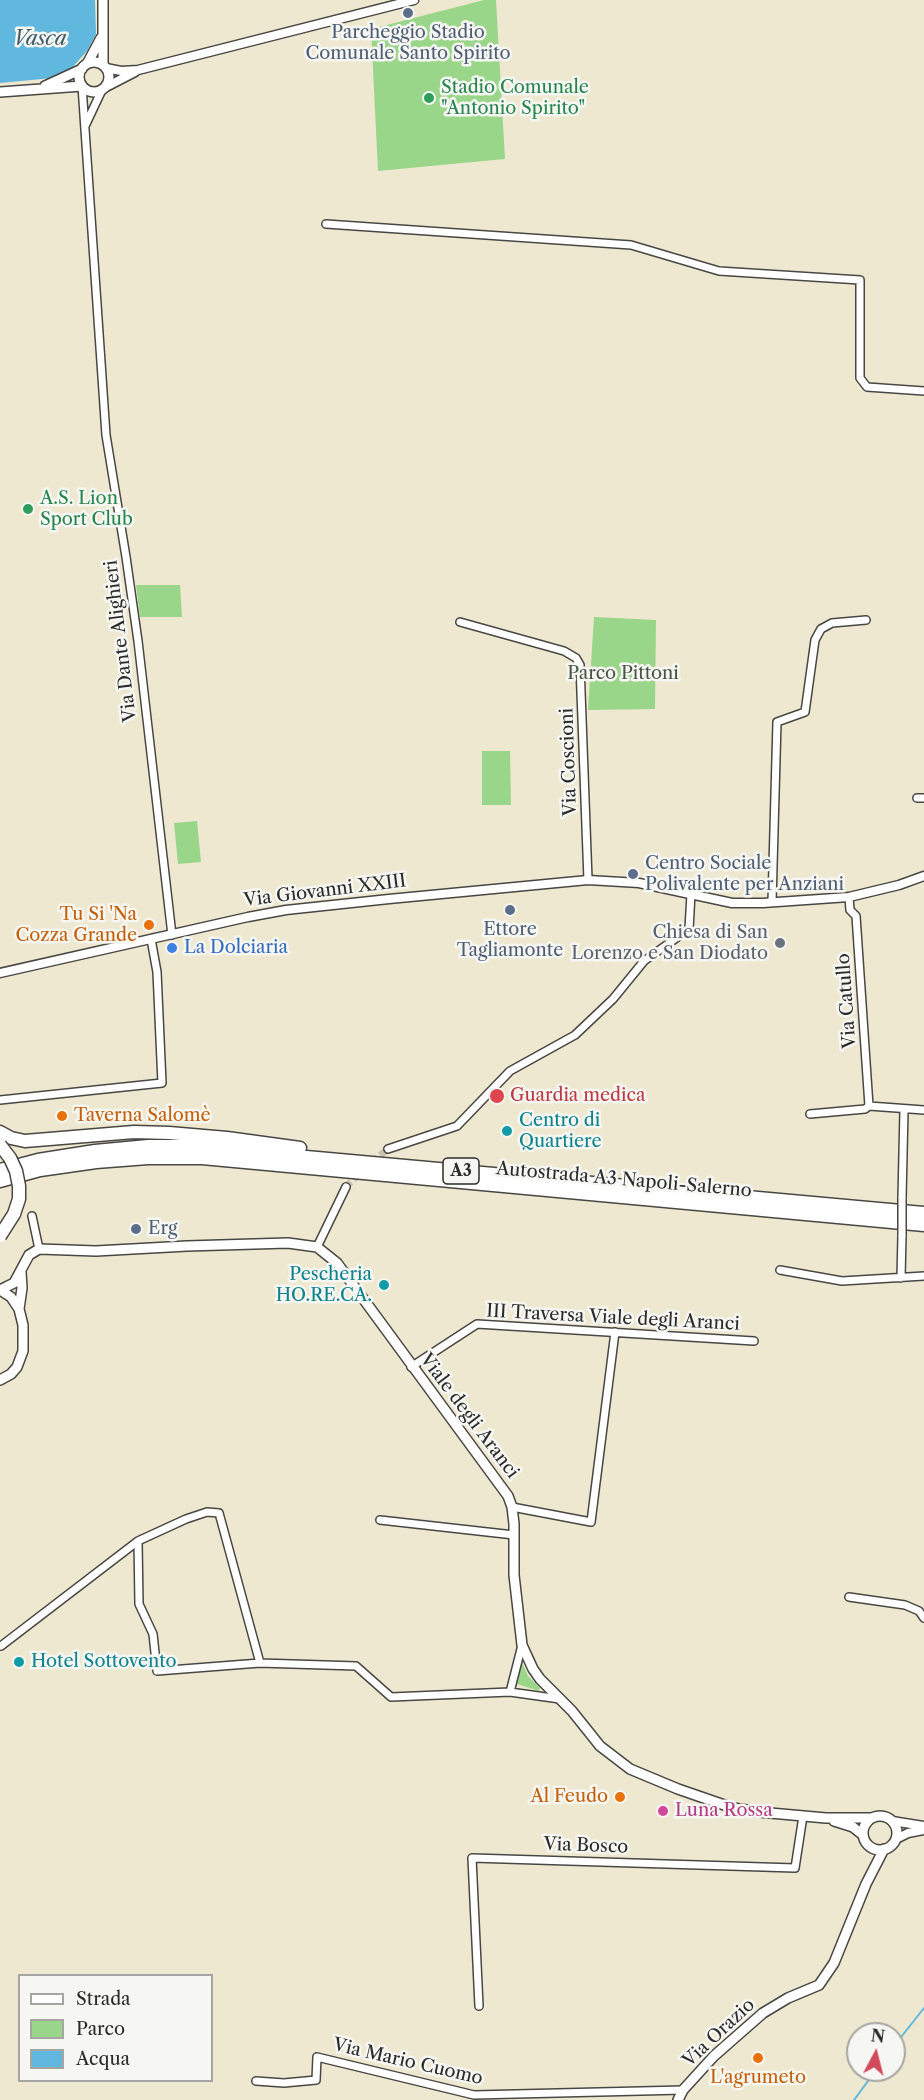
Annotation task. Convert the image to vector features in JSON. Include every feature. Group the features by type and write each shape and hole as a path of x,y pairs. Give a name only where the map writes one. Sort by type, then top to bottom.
{"highway":[{"path":"0,1132 11,1138 25,1141 134,1132 169,1133 227,1138 396,1164"},
{"path":"0,1145 16,1171 19,1199 7,1228 0,1236"},
{"name":"Autostrada A3 Napoli-Salerno","path":"0,1170 68,1154 158,1146 203,1147 924,1213"},
{"name":"Autostrada A3 Napoli-Salerno","path":"0,1181 40,1170 96,1162 148,1158 202,1158 924,1225"}],"main road":[{"path":"0,92 82,86 92,92 104,88 109,76 104,67 103,0"},
{"path":"82,86 79,76 102,36"},
{"path":"40,88 95,62 104,67"},
{"path":"19,1309 0,1290 14,1283 29,1256 39,1249 96,1251 288,1243 317,1247"},
{"name":"Viale degli Aranci","path":"317,1247 337,1263 411,1367 508,1496 512,1507 513,1575 522,1645 533,1669 600,1746 630,1769 733,1808 826,1818"},
{"path":"0,1380 11,1374 21,1359 23,1326 19,1309 22,1288 21,1272"},
{"path":"826,1818 883,1816 892,1821 896,1829 896,1839 884,1849 866,1884"},
{"path":"826,1818 853,1827 863,1835 870,1846 872,1863 866,1884"},
{"path":"863,1835 865,1825 872,1818"},
{"path":"870,1846 884,1849"},
{"name":"Via Orazio","path":"678,2100 683,2090 714,2056 764,2013 788,1998 819,1984 834,1963 866,1884"}],"street":[{"path":"104,67 121,71 138,70 414,0"},
{"path":"104,88 138,70"},
{"name":"Via Dante Alighieri","path":"82,86 106,435 136,630 172,935"},
{"name":"Via Dante Alighieri","path":"84,128 104,88"},
{"path":"326,224 631,245 719,271 860,280 860,378 867,387 924,391"},
{"path":"772,903 777,722 805,712 815,640 821,629 832,623 866,620"},
{"name":"Via Coscioni","path":"460,622 564,651 576,658 580,665 588,880"},
{"name":"Via Giovanni XXIII","path":"0,973 286,910 588,880 639,883 732,903 772,903 849,897 924,876"},
{"path":"388,1149 457,1126 510,1071 575,1035 613,999 644,961 689,929 691,894"},
{"name":"Via Catullo","path":"849,897 850,910 856,916 869,1106"},
{"path":"0,1101 162,1083 159,990 151,939"},
{"path":"810,1114 865,1109 869,1106 924,1110"},
{"path":"902,1278 904,1110"},
{"path":"317,1247 346,1186"},
{"path":"32,1216 39,1249"},
{"path":"780,1270 842,1281 924,1276"},
{"name":"III Traversa Viale degli Aranci","path":"411,1367 477,1324 754,1341"},
{"path":"512,1507 591,1522 615,1332"},
{"path":"0,1646 138,1541 207,1512 219,1514 260,1663"},
{"path":"380,1520 514,1535"},
{"path":"138,1541 139,1604 153,1634 157,1671 260,1663 356,1666 391,1697 510,1692 560,1699"},
{"path":"849,1597 905,1605 919,1611 924,1618"},
{"path":"510,1692 522,1645"},
{"name":"Via Bosco","path":"479,2006 472,1858 795,1868 803,1816"},
{"path":"892,1821 924,1828"},
{"path":"896,1839 924,1828"},
{"name":"Via Mario Cuomo","path":"256,2081 284,2083 316,2080 318,2057 474,2095 683,2090"}],"green space":[{"path":"484,0 496,0 505,159 378,171 371,29"},
{"path":"136,585 180,585 182,617 140,617"},
{"name":"Parco Pittoni","path":"594,617 656,620 655,709 588,710"},
{"path":"482,751 510,751 511,805 482,805"},
{"path":"197,821 201,862 178,864 174,823"},
{"path":"521,1660 528,1676 540,1688 539,1691 517,1684"}],"water":[{"name":"Vasca","path":"0,0 95,0 96,34 87,51 71,69 53,78 0,83"}],"waterway":[{"path":"906,2031 924,2008"},
{"path":"854,2100 867,2082"}],"tunnel":[{"path":"372,1162 388,1149"},
{"path":"346,1187 359,1174"}],"place":[{"name":"Parcheggio Stadio Comunale Santo Spirito","path":"408,13"},
{"name":"Stadio Comunale \"Antonio Spirito\"","path":"429,98"},
{"name":"A.S. Lion Sport Club","path":"28,509"},
{"name":"Centro Sociale Polivalente per Anziani","path":"633,874"},
{"name":"Ettore Tagliamonte","path":"510,910"},
{"name":"Tu Si 'Na Cozza Grande","path":"149,925"},
{"name":"Chiesa di San Lorenzo e San Diodato","path":"780,943"},
{"name":"La Dolciaria","path":"172,948"},
{"name":"Guardia medica","path":"497,1096"},
{"name":"Taverna Salomè","path":"62,1116"},
{"name":"Centro di Quartiere","path":"507,1131"},
{"name":"Erg","path":"136,1229"},
{"name":"Pescheria HO.RE.CA.","path":"384,1285"},
{"name":"Hotel Sottovento","path":"19,1662"},
{"name":"Al Feudo","path":"620,1797"},
{"name":"Luna Rossa","path":"663,1811"},
{"name":"L'agrumeto","path":"758,2058"}]}
